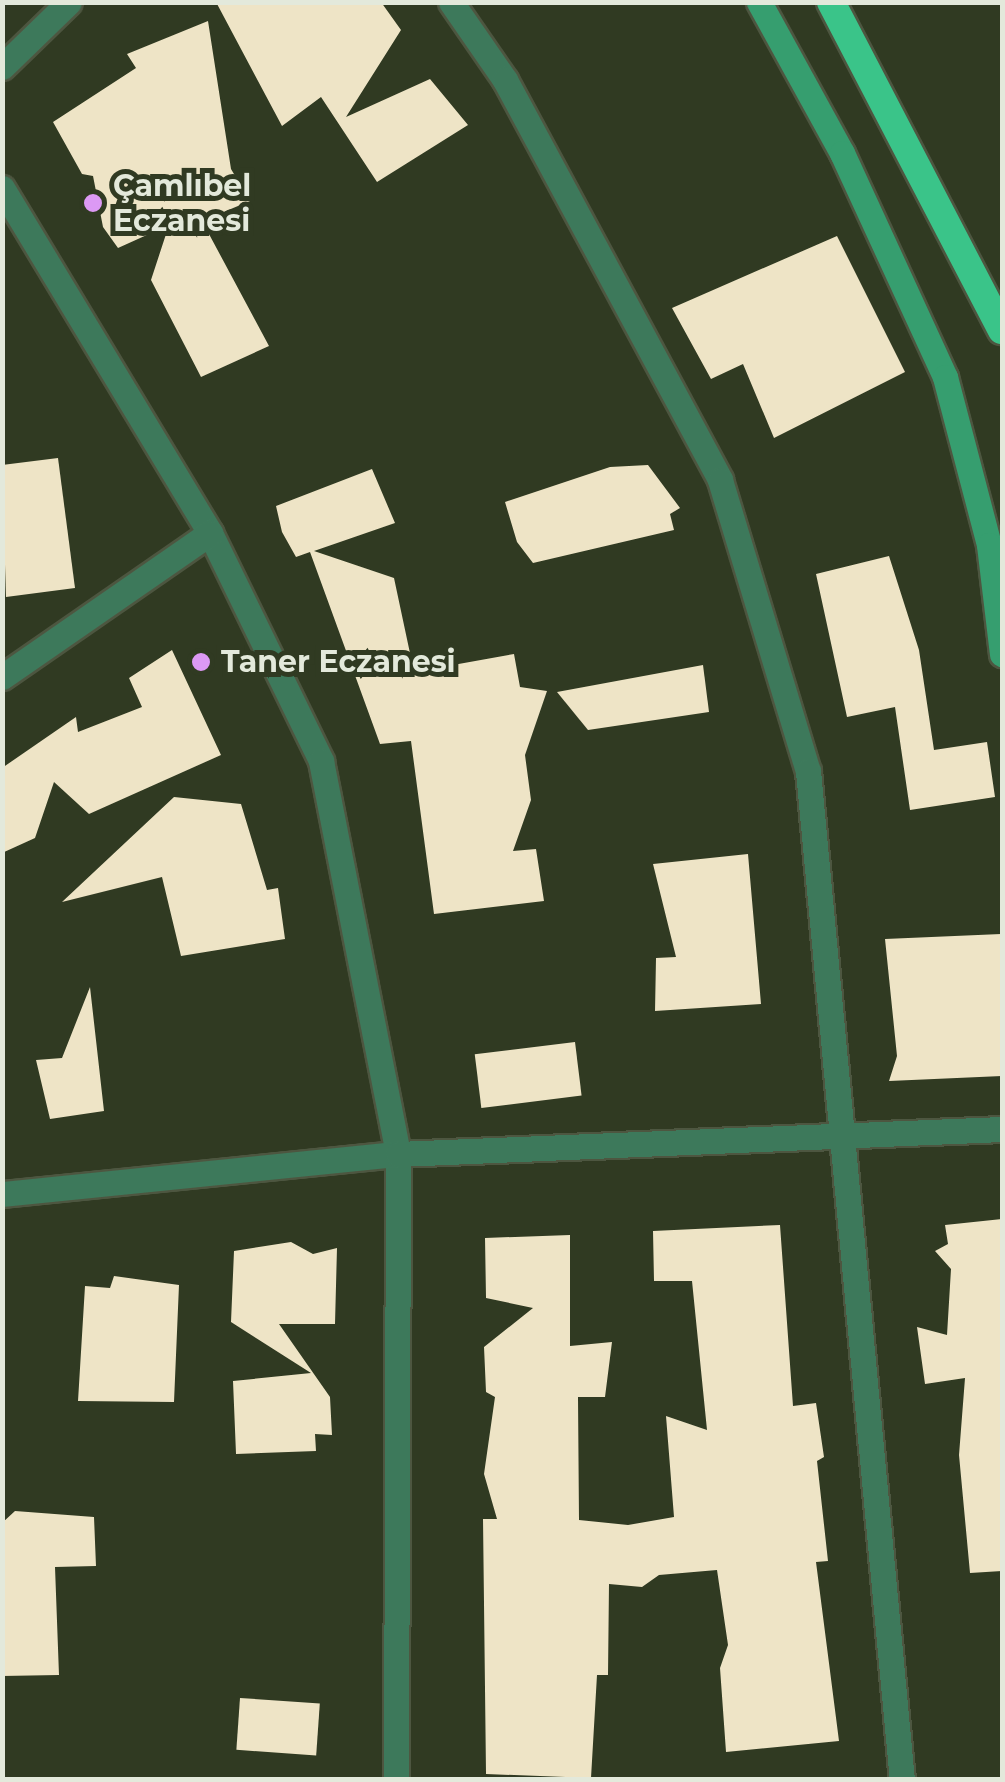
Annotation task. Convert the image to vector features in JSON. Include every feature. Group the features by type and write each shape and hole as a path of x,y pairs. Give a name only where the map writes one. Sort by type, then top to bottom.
{"highway":[{"path":"831,2 1002,330"}],"main road":[{"path":"759,2 842,152 945,377 988,545 1002,654"}],"street":[{"path":"2,67 70,2"},
{"path":"451,2 505,80 720,480 808,771 839,1140 902,1780"},
{"path":"4,193 210,533 321,761 398,1154 396,1780"},
{"path":"2,677 210,533"},
{"path":"2,1194 398,1154 839,1140 1002,1128"}],"building":[{"path":"216,2 381,2 401,30 346,117 430,79 468,125 377,182 321,97 282,126"},
{"path":"208,21 231,169 250,201 202,221 269,346 201,377 151,280 169,225 118,248 103,227 93,176 82,174 53,122 136,68 127,54"},
{"path":"837,236 905,372 774,438 743,364 711,379 672,308"},
{"path":"58,458 75,588 6,597 2,465"},
{"path":"648,465 680,508 670,514 674,530 533,563 517,542 505,502 610,467"},
{"path":"372,469 395,523 314,551 394,578 414,672 514,654 520,687 547,691 525,755 531,800 513,851 536,849 544,901 434,914 411,741 380,744 310,552 296,557 282,532 276,506"},
{"path":"889,556 919,650 934,750 987,742 995,797 910,810 895,707 847,717 816,574"},
{"path":"172,650 221,755 89,814 54,782 35,838 2,853 2,768 76,717 78,732 142,707 129,678"},
{"path":"703,665 709,712 588,730 557,692"},
{"path":"174,797 241,804 267,890 278,888 285,939 181,956 162,877 62,902"},
{"path":"748,854 761,1004 655,1011 656,958 676,957 653,864"},
{"path":"1001,934 1002,1076 889,1081 897,1056 885,939"},
{"path":"90,987 104,1111 50,1119 36,1060 62,1058"},
{"path":"575,1042 582,1096 481,1108 475,1054"},
{"path":"1002,1219 1002,1571 970,1573 959,1455 965,1378 925,1384 917,1327 947,1335 951,1269 935,1251 948,1244 945,1225"},
{"path":"780,1225 793,1406 816,1403 824,1457 817,1461 828,1561 816,1562 839,1741 726,1752 720,1668 728,1645 717,1570 659,1575 642,1587 609,1584 608,1675 597,1675 591,1778 486,1774 483,1519 497,1519 484,1474 495,1397 486,1392 484,1347 533,1308 486,1298 485,1238 570,1235 570,1346 612,1342 605,1397 578,1397 579,1520 628,1525 674,1517 666,1416 707,1430 692,1281 654,1281 653,1231"},
{"path":"291,1242 313,1254 337,1248 335,1324 279,1324 330,1397 332,1435 315,1434 316,1451 236,1454 233,1381 311,1373 231,1322 234,1251"},
{"path":"114,1276 179,1285 174,1402 78,1401 85,1286 110,1288"},
{"path":"15,1511 94,1517 96,1566 55,1567 59,1675 2,1676 2,1523"},
{"path":"240,1698 320,1704 316,1755 236,1750"}],"place":[{"name":"Çamlıbel Eczanesi","path":"93,203"},
{"name":"Taner Eczanesi","path":"201,662"}]}
